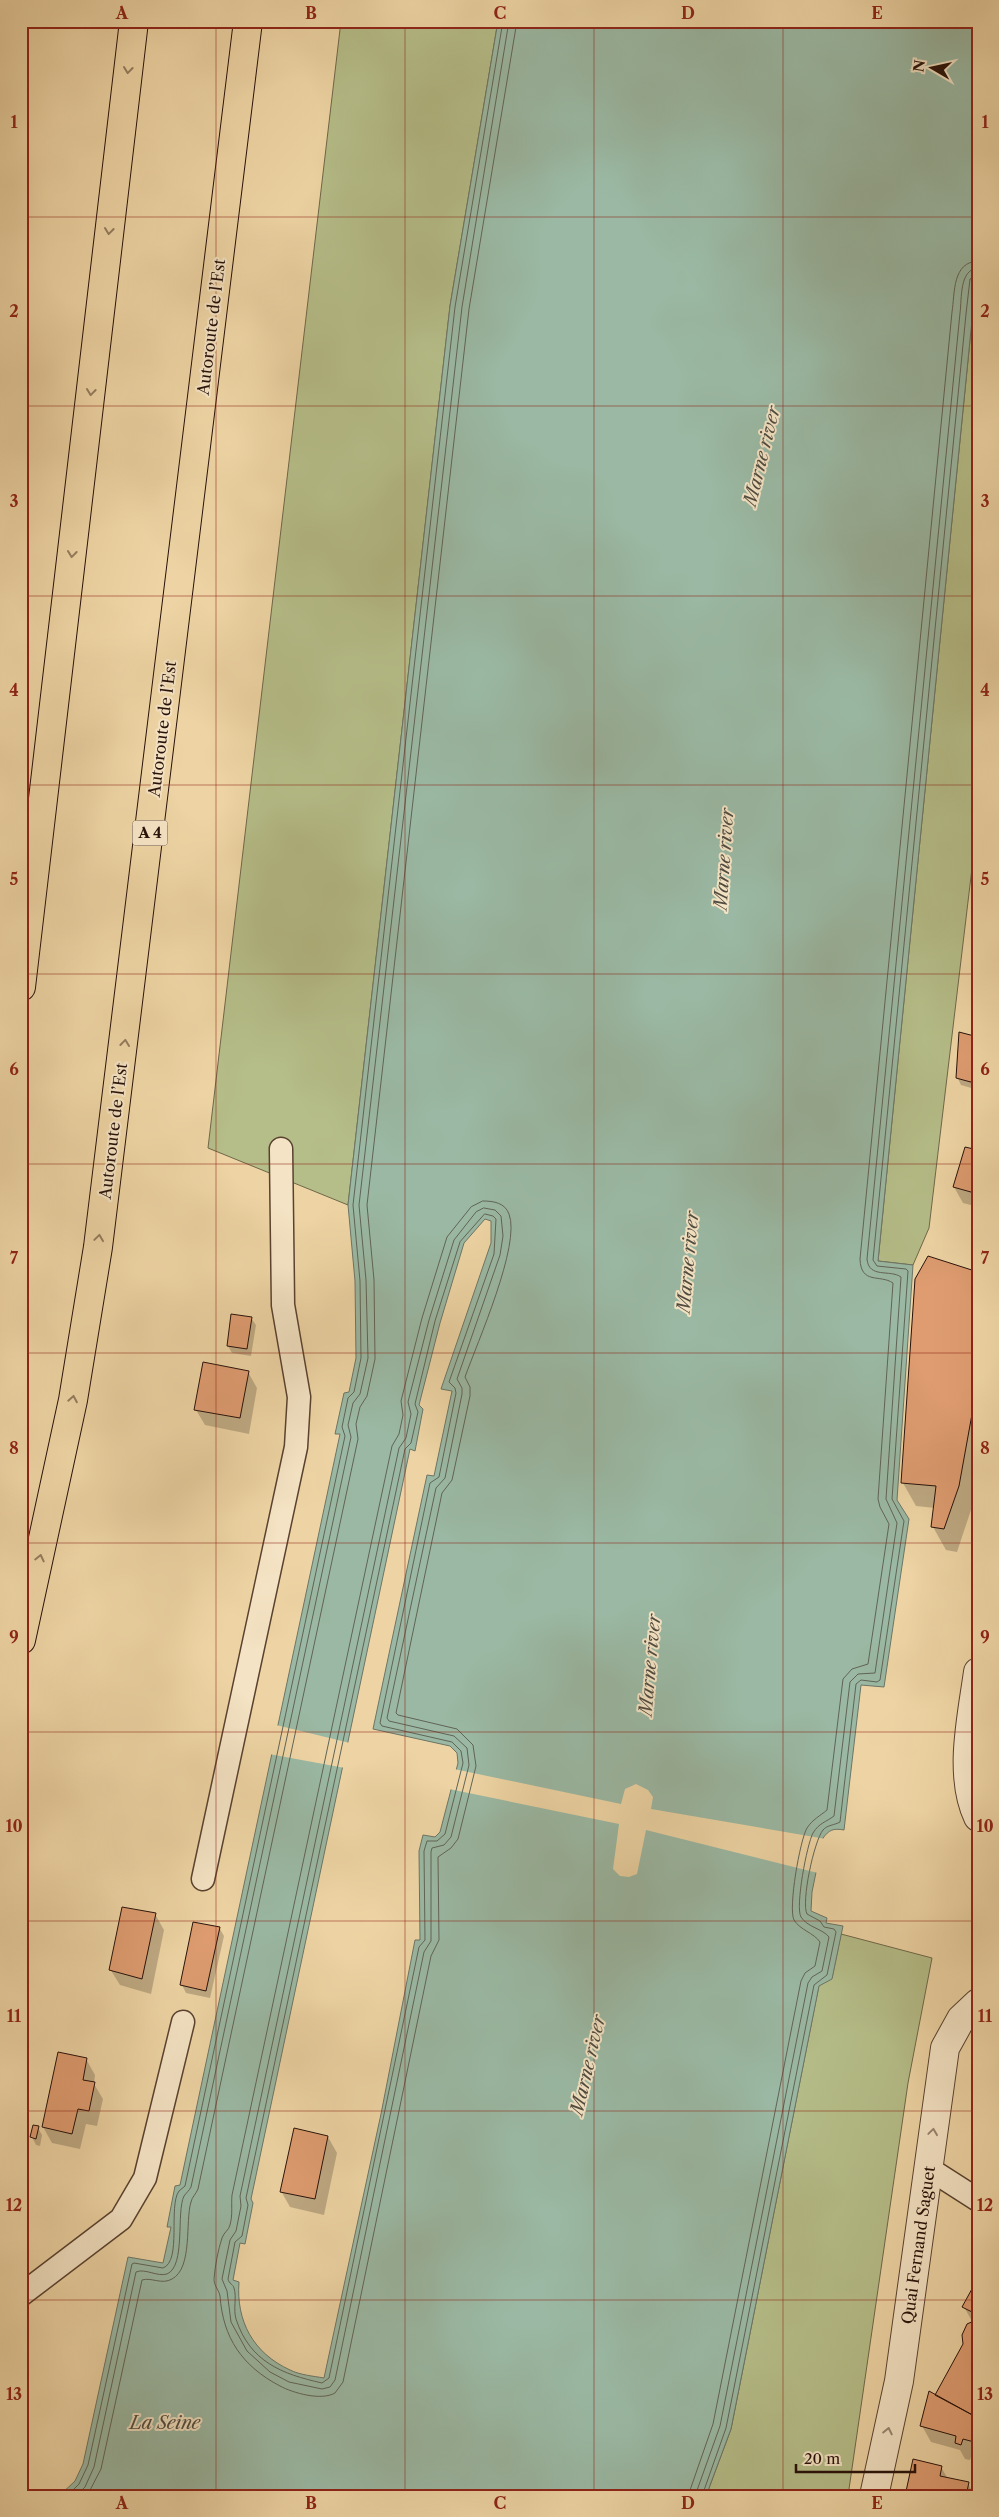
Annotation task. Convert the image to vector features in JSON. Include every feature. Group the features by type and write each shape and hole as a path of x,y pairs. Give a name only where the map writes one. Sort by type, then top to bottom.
{"highway":[{"path":"21,987 134,21"},
{"name":"Autoroute de l’Est","path":"21,1640 72,1400 99,1238 248,21"}],"street":[{"path":"978,1672 967,1758 974,1808 978,1816"},
{"name":"Quai Fernand Saguet","path":"874,2496 899,2381 945,2048 961,2019 978,2003"}],"lane":[{"path":"203,1879 296,1447 299,1397 283,1305 281,1149"},
{"path":"21,2295 121,2219 145,2178 183,2022"},
{"path":"928,2168 978,2200"}],"green space":[{"path":"341,21 498,21 450,306 348,1205 208,1148"},
{"path":"978,260 978,818 929,1228 913,1265 878,1261"},
{"path":"841,1934 932,1958 908,2083 849,2489 847,2496 706,2496 731,2429 819,1985 832,1978"}],"water":[{"path":"498,21 978,21 978,260 878,1261 913,1265 897,1500 909,1519 884,1687 861,1685 844,1830 832,1830 823,1838 812,1892 811,1911 827,1918 826,1923 843,1926 832,1979 819,1986 731,2429 706,2496 59,2496 75,2481 83,2464 128,2257 163,2263 171,2227 167,2227 175,2186 180,2185 340,1434 335,1434 344,1393 349,1392 356,1358 355,1281 348,1205 450,306","holes":["485,1219 491,1221 491,1243 441,1389 452,1391 434,1476 427,1475 373,1729 450,1746 457,1753 458,1763 440,1832 435,1837 423,1835 419,1851 420,1940 415,1940 381,2114 324,2378 290,2370 266,2355 257,2345 244,2322 240,2310 239,2282 233,2280 240,2243 245,2244 253,2203 251,2199 410,1449 415,1451 423,1409 419,1405 440,1323 464,1243"]}],"pier":[{"path":"276,1725 350,1743 345,1768 269,1754"},
{"path":"454,1769 621,1804 625,1789 636,1784 648,1790 653,1797 651,1809 826,1839 818,1873 646,1830 637,1874 629,1877 620,1876 613,1869 619,1824 449,1789"}],"building":[{"path":"959,1032 978,1037 978,1084 956,1078"},
{"path":"965,1147 978,1150 978,1194 953,1187"},
{"path":"928,1256 978,1272 978,1381 959,1486 944,1529 931,1527 936,1486 901,1483 915,1279"},
{"path":"231,1314 252,1317 247,1349 227,1346"},
{"path":"203,1362 249,1371 240,1418 194,1410"},
{"path":"122,1907 156,1913 142,1979 109,1970"},
{"path":"193,1922 220,1927 206,1991 180,1985"},
{"path":"58,2052 87,2058 83,2080 95,2082 89,2111 78,2109 72,2134 42,2127"},
{"path":"33,2125 39,2126 36,2139 30,2137"},
{"path":"294,2128 328,2136 315,2199 280,2192"},
{"path":"978,2278 978,2315 962,2307"},
{"path":"978,2316 978,2418 935,2395 963,2344 962,2335 967,2324 976,2320"},
{"path":"929,2391 978,2418 978,2443 963,2439 961,2445 955,2443 956,2436 920,2426"},
{"path":"913,2459 942,2466 940,2476 969,2482 966,2496 905,2496"}],"water label":[{"name":"Marne river","path":"762,456"},
{"name":"Marne river","path":"724,859"},
{"name":"Marne river","path":"688,1262"},
{"name":"Marne river","path":"650,1665"},
{"name":"Marne river","path":"588,2065"},
{"name":"La Seine","path":"165,2423"}]}
